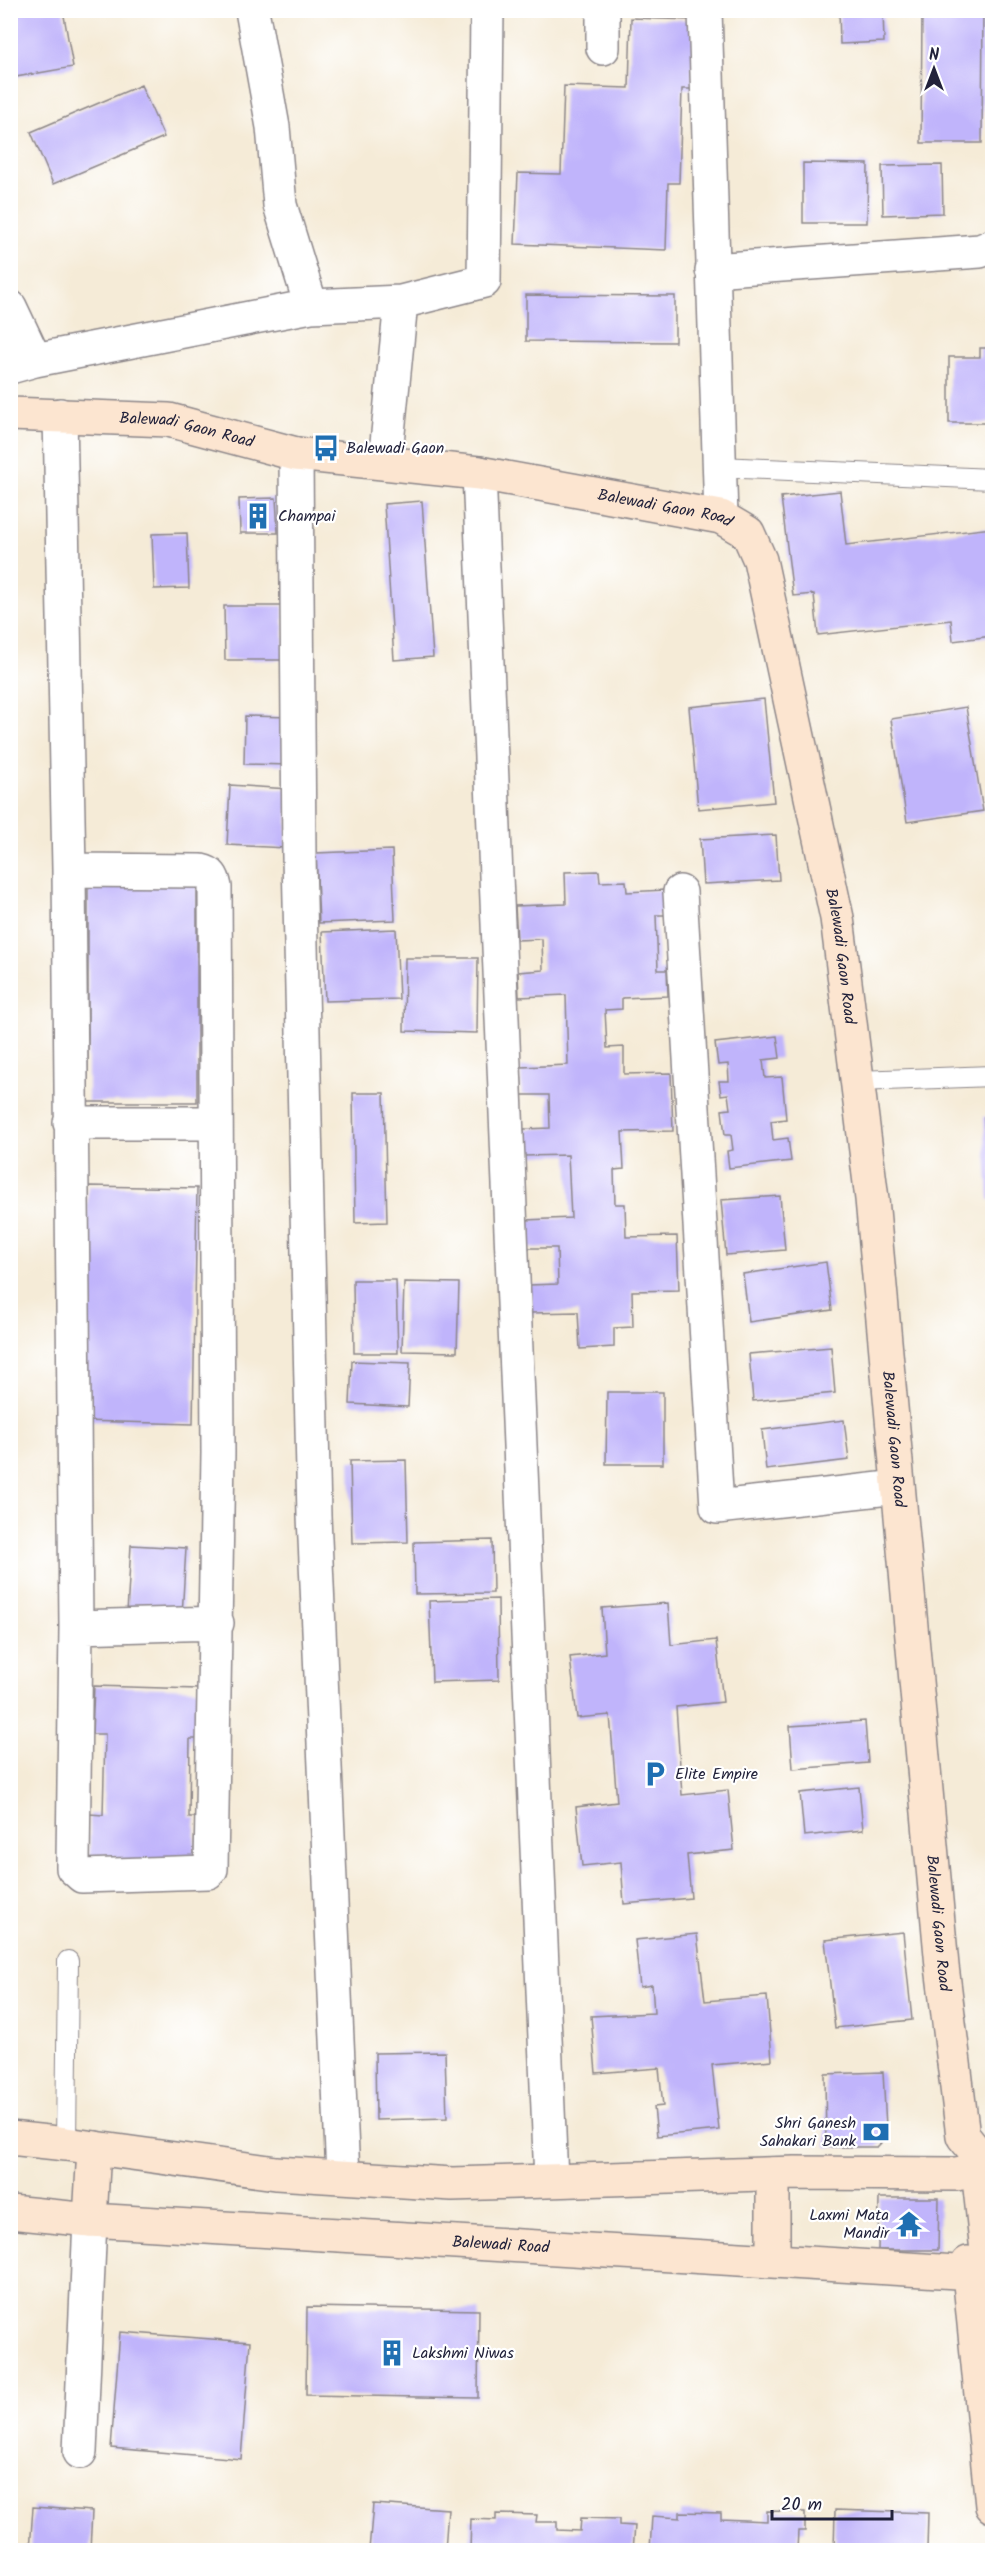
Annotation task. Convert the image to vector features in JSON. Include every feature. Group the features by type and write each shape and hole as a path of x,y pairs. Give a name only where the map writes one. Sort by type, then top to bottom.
{"main road":[{"name":"Balewadi Gaon Road","path":"10,414 170,420 296,454 479,473 721,518 748,534 760,560 837,918 858,1081 872,1199 940,1954 963,2136 976,2152 967,2172 984,2281 993,2506"},
{"path":"10,2138 276,2173 452,2184 773,2174 967,2172"},
{"path":"80,2146 90,2220"},
{"path":"773,2174 773,2260"},
{"name":"Balewadi Road","path":"10,2212 90,2220 773,2260 984,2281"}],"street":[{"path":"252,10 273,127 280,206 311,306"},
{"path":"10,307 23,363 311,306 401,302 484,281 487,10"},
{"path":"603,10 603,48"},
{"path":"705,10 721,518"},
{"path":"712,270 981,251 993,246"},
{"path":"385,463 401,302"},
{"path":"60,415 69,870 76,1627 73,1868 82,1876 208,1872 211,1869 217,1623 215,887 213,877 208,872 201,871 69,870"},
{"path":"296,454 299,858 314,1516 343,2176"},
{"path":"479,473 551,2180"},
{"path":"680,892 717,1507 898,1487"},
{"path":"70,1123 215,1123"},
{"path":"76,1627 217,1623"},
{"path":"80,2452 90,2220"}],"lane":[{"path":"719,467 993,479"},
{"path":"858,1081 993,1076"},
{"path":"68,1960 80,2146"}],"building":[{"path":"10,10 63,10 73,67 10,78"},
{"path":"839,10 883,10 884,42 840,44"},
{"path":"922,10 983,10 982,143 921,143"},
{"path":"631,18 694,20 692,89 682,89 679,183 668,183 666,250 515,244 518,173 561,174 564,86 629,88"},
{"path":"141,85 164,137 53,184 31,132"},
{"path":"803,163 868,164 867,223 803,223"},
{"path":"942,165 943,213 883,215 882,166"},
{"path":"526,295 675,296 675,342 526,341"},
{"path":"980,348 992,348 992,423 949,423 949,357 980,357"},
{"path":"840,491 846,545 992,528 992,636 953,641 951,620 818,635 814,594 793,596 781,497"},
{"name":"Champai","path":"276,498 278,533 240,533 239,499"},
{"path":"422,501 433,657 394,660 384,504"},
{"path":"187,533 189,588 154,589 152,534"},
{"path":"224,606 283,606 284,660 225,660"},
{"path":"764,699 774,802 698,809 689,707"},
{"path":"966,707 983,811 907,822 891,719"},
{"path":"245,716 292,717 291,765 244,764"},
{"path":"230,785 289,789 286,848 227,845"},
{"path":"776,835 779,880 703,884 700,839"},
{"path":"392,850 395,920 319,923 316,853"},
{"path":"599,871 600,882 626,881 627,892 664,890 665,915 656,915 658,970 667,970 668,996 622,998 622,1009 605,1010 607,1048 624,1047 624,1074 671,1073 673,1131 622,1132 624,1169 614,1170 615,1204 625,1204 626,1237 677,1236 679,1290 632,1291 633,1327 614,1328 614,1347 580,1349 578,1312 530,1313 529,1285 558,1284 557,1248 528,1248 526,1220 571,1218 568,1155 524,1156 524,1129 550,1128 549,1095 522,1095 521,1067 568,1065 566,995 519,997 518,972 543,970 542,939 517,940 515,906 566,904 565,872"},
{"path":"88,878 197,878 197,1102 88,1102"},
{"path":"396,929 399,999 325,1001 322,932"},
{"path":"405,958 478,958 477,1033 404,1031"},
{"path":"777,1036 780,1058 763,1060 765,1078 782,1077 786,1119 771,1121 773,1140 788,1138 791,1161 729,1168 727,1151 733,1150 731,1135 725,1135 722,1110 730,1109 728,1094 721,1095 719,1081 729,1081 728,1064 718,1065 715,1043"},
{"path":"353,1093 384,1093 387,1222 355,1223"},
{"path":"992,1116 992,1199 989,1200 984,1117"},
{"path":"88,1186 197,1188 193,1424 83,1421"},
{"path":"780,1196 785,1250 726,1255 721,1200"},
{"path":"826,1262 832,1310 749,1322 743,1274"},
{"path":"353,1280 396,1280 398,1353 354,1353"},
{"path":"404,1282 459,1283 457,1352 402,1351"},
{"path":"831,1347 835,1393 753,1401 749,1354"},
{"path":"352,1361 410,1363 408,1407 350,1404"},
{"path":"607,1392 663,1392 663,1464 606,1464"},
{"path":"844,1420 849,1460 766,1470 762,1430"},
{"path":"406,1460 408,1542 352,1543 350,1461"},
{"path":"492,1540 493,1593 415,1594 414,1542"},
{"path":"131,1545 186,1548 182,1616 127,1613"},
{"path":"498,1599 499,1680 432,1682 429,1601"},
{"path":"668,1603 671,1645 716,1640 723,1702 676,1707 682,1795 728,1790 734,1850 687,1855 691,1898 624,1904 621,1862 582,1866 576,1807 617,1802 610,1715 577,1718 570,1657 605,1653 602,1608"},
{"path":"94,1686 198,1689 197,1739 190,1739 189,1817 195,1817 194,1864 90,1861 90,1814 103,1815 105,1734 92,1734"},
{"path":"865,1721 868,1763 793,1769 790,1726"},
{"path":"859,1787 863,1830 804,1836 800,1793"},
{"path":"903,1932 912,2020 835,2028 825,1940"},
{"path":"697,1934 705,2001 767,1996 772,2060 712,2065 719,2130 657,2136 654,2107 663,2106 659,2068 596,2073 591,2016 654,2013 652,1985 640,1987 635,1940"},
{"path":"445,2052 447,2118 376,2120 375,2053"},
{"path":"883,2072 886,2127 884,2140 877,2147 826,2147 825,2074"},
{"name":"Laxmi Mata Mandir","path":"879,2198 939,2198 938,2250 878,2250"},
{"name":"Lakshmi Niwas","path":"307,2307 479,2310 478,2398 306,2395"},
{"path":"120,2332 250,2342 241,2459 111,2448"},
{"path":"373,2504 448,2509 445,2550 369,2550"},
{"path":"33,2507 92,2511 90,2550 30,2550"},
{"path":"835,2510 928,2513 927,2550 834,2550"},
{"path":"767,2511 805,2512 805,2531 798,2531 797,2550 650,2550 652,2516 680,2518 680,2512 721,2513 721,2519 767,2521"},
{"path":"496,2514 537,2515 536,2522 557,2522 557,2530 580,2531 581,2518 619,2519 619,2525 635,2526 633,2550 470,2550 471,2519 496,2520"}],"place":[{"name":"Balewadi Gaon","path":"326,448"},
{"name":"Champai","path":"258,516"},
{"name":"Elite Empire","path":"655,1774"},
{"name":"Shri Ganesh Sahakari Bank","path":"876,2132"},
{"name":"Laxmi Mata Mandir","path":"909,2224"},
{"name":"Lakshmi Niwas","path":"392,2353"}]}
